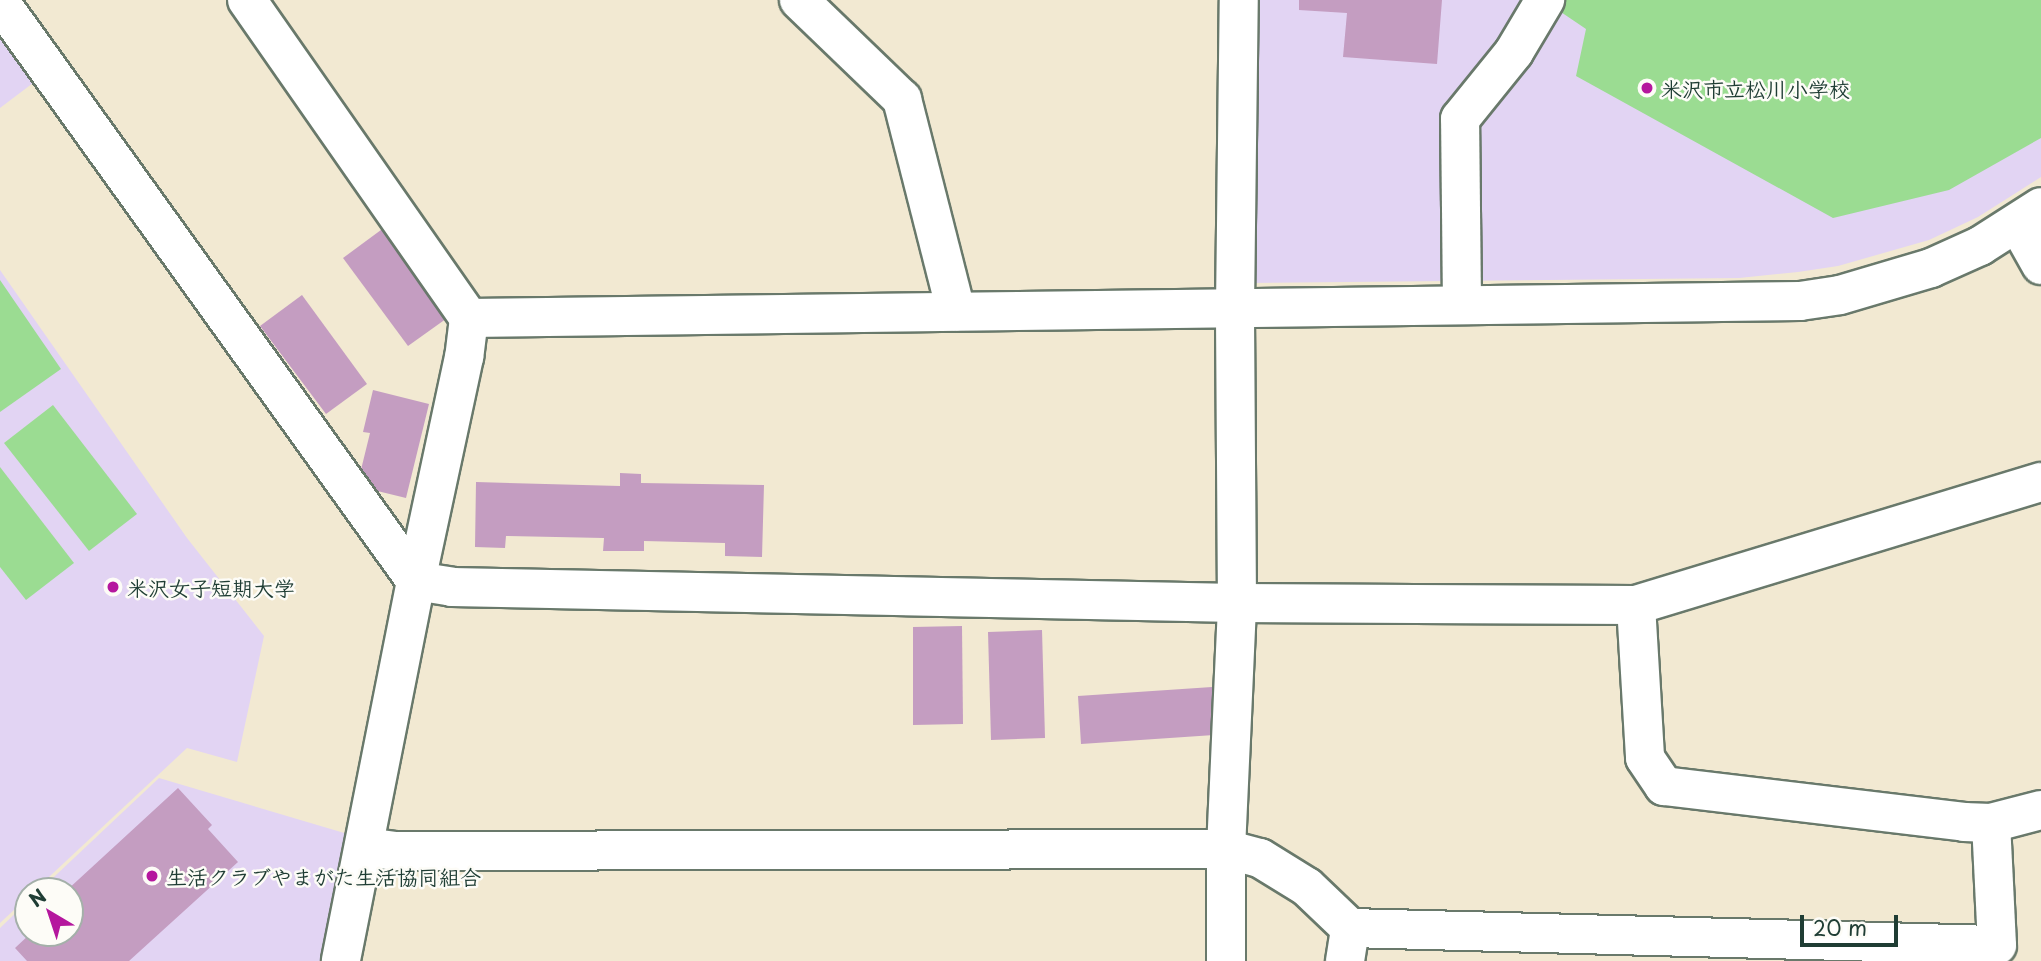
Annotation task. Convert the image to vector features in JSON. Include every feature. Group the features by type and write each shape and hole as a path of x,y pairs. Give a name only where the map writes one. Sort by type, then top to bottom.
{"street":[{"path":"799,0 902,99 956,312"},
{"path":"1226,961 1226,849 1237,603 1235,307 1239,0"},
{"path":"1462,304 1461,119 1514,52 1545,0"},
{"path":"250,1 469,318 464,358 416,581 366,847 341,961"},
{"path":"0,2 416,581 452,587 1237,603 1636,606 2041,482"},
{"path":"469,318 1800,301 1889,283 1931,268 2029,216 2041,265"},
{"path":"1636,606 1645,758 1664,786 1991,823 2041,810"},
{"path":"366,847 396,851 1226,849 1260,858 1307,887 1348,944 1997,945 1991,823"}],"shaded area":[{"name":"米沢市立松川小学校","path":"1254,0 2041,0 2041,177 1978,217 1929,240 1838,266 1798,272 1739,278 1250,283"},
{"path":"0,19 41,77 0,108"},
{"name":"米沢女子短期大学","path":"0,270 187,538 264,636 237,762 187,748 49,877 14,877 14,910 0,923"},
{"path":"159,778 351,835 321,961 0,961 0,928 14,914 14,947 84,947 84,877 54,877"}],"green space":[{"path":"1556,0 2041,0 2041,138 1949,190 1833,218 1576,76 1586,29 1552,6"},
{"path":"0,280 61,369 0,412"},
{"path":"53,405 137,514 89,551 4,443"},
{"path":"0,467 74,563 26,600 0,567"}],"building":[{"path":"1299,0 1442,0 1437,64 1343,57 1347,13 1299,10"},
{"path":"385,227 450,316 408,346 343,258"},
{"path":"302,295 367,384 326,414 260,326"},
{"path":"373,390 429,404 406,498 357,486 370,433 363,432"},
{"path":"620,473 641,474 641,483 764,485 762,557 725,556 725,543 644,541 644,551 603,551 604,538 506,536 505,548 475,547 476,482 620,486"},
{"path":"962,626 963,724 913,725 913,627"},
{"path":"1042,630 1045,738 991,740 988,632"},
{"path":"1212,687 1214,735 1081,744 1078,696"},
{"name":"生活クラブやまがた生活協同組合","path":"178,788 212,825 208,829 238,862 129,961 27,961 16,947 84,947 84,877 81,877"}],"place":[{"name":"米沢市立松川小学校","path":"1647,88"},
{"name":"米沢女子短期大学","path":"113,587"},
{"name":"生活クラブやまがた生活協同組合","path":"152,876"}]}
